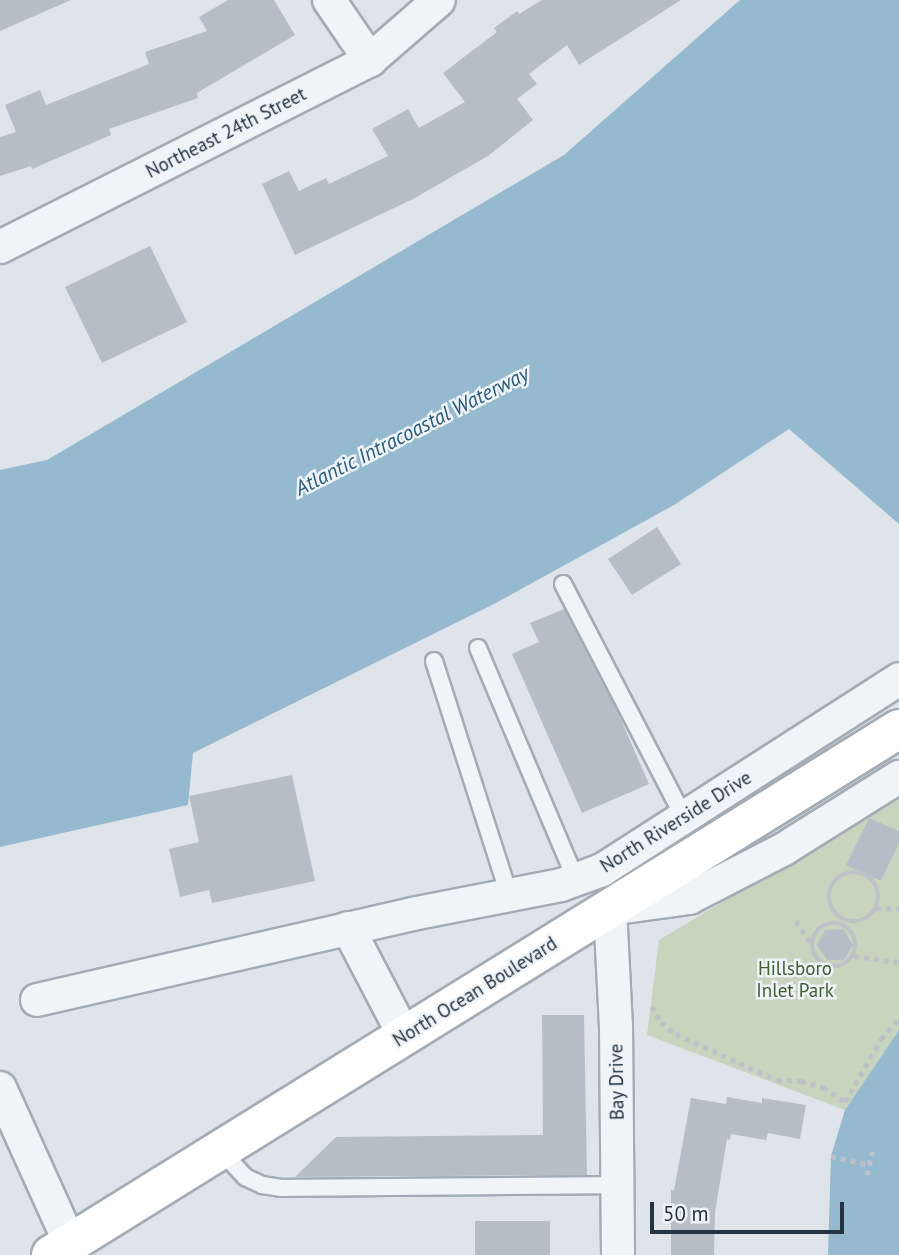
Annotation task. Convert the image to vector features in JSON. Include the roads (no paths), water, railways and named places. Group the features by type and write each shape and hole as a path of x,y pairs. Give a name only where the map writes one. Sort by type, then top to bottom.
{"main road":[{"name":"North Ocean Boulevard","path":"61,1249 899,729"}],"street":[{"path":"329,0 370,60"},
{"name":"Northeast 24th Street","path":"0,247 370,60 439,0"},
{"name":"North Riverside Drive","path":"37,1000 576,880 602,870 685,819 899,680"},
{"path":"610,909 689,898 784,849 899,777"},
{"name":"Bay Drive","path":"610,909 616,1027 618,1255"},
{"path":"348,929 404,1035"},
{"path":"0,1088 61,1249"}],"lane":[{"path":"563,584 685,819"},
{"path":"478,648 576,880"},
{"path":"434,661 509,895"},
{"path":"220,1150 245,1177 262,1185 281,1188 618,1185"}],"water":[{"name":"Atlantic Intracoastal Waterway","path":"740,0 899,0 899,524 789,429 674,505 494,604 193,753 188,805 0,847 0,470 47,460 564,155"},
{"path":"899,1030 899,1255 828,1255 831,1156 845,1110"}],"park label":[{"name":"Hillsboro Inlet Park","path":"795,980"}]}
